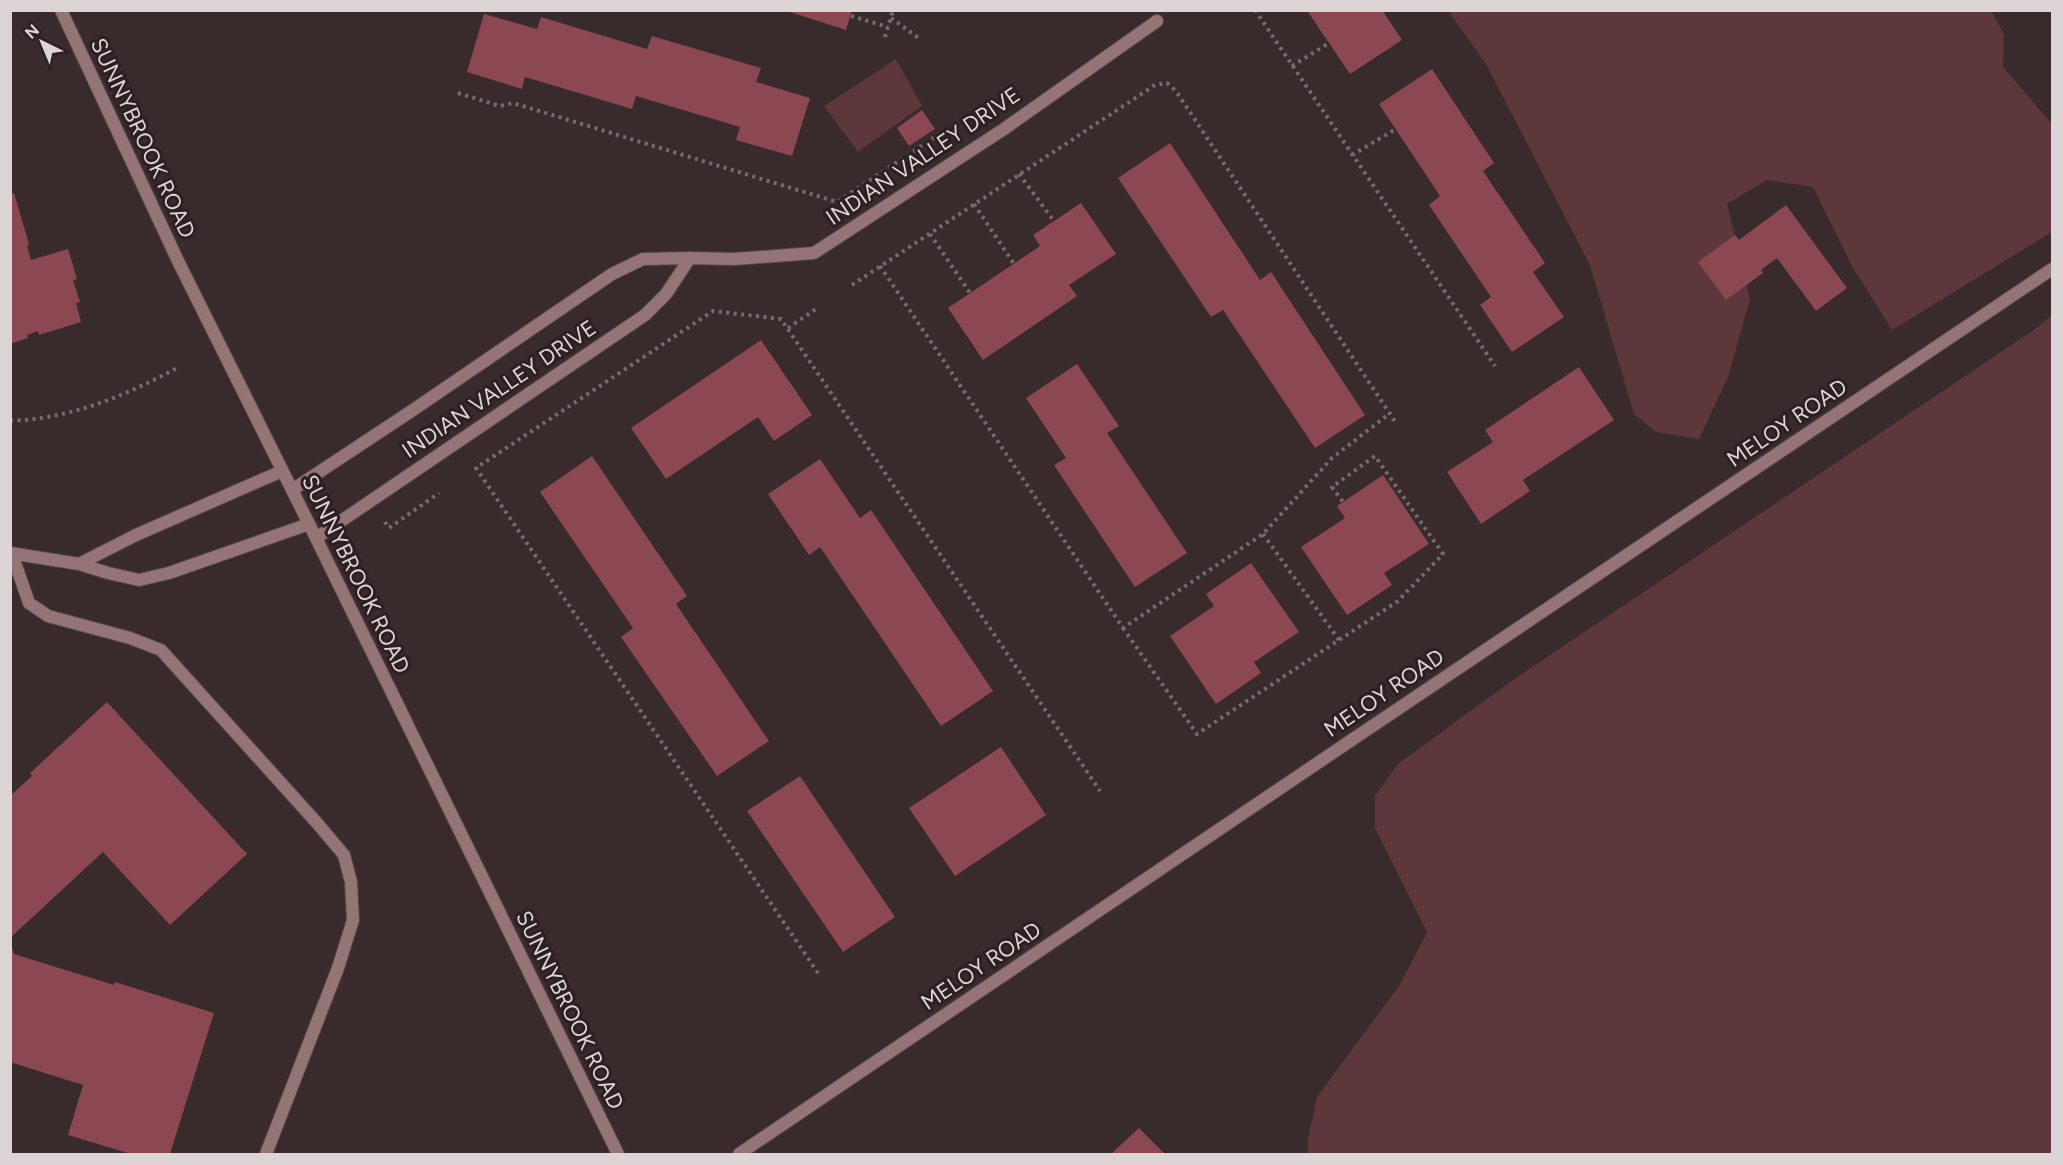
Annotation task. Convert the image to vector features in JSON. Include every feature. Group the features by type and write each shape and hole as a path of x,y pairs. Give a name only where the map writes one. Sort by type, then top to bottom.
{"street":[{"name":"SUNNYBROOK ROAD","path":"61,10 178,261 316,537 618,1155"},
{"name":"INDIAN VALLEY DRIVE","path":"292,490 612,274 643,259 734,259 814,253 1004,129 1157,21"},
{"name":"INDIAN VALLEY DRIVE","path":"316,537 645,315 666,294 690,258"},
{"name":"MELOY ROAD","path":"740,1155 2052,269"},
{"path":"79,564 136,535 282,471"},
{"path":"266,1155 338,968 353,920 351,882 344,855 161,650 130,638 48,616 29,603 11,554 79,564 139,580 169,573 309,524"}],"path":[{"path":"885,37 893,10"},
{"path":"1255,10 1495,366"},
{"path":"851,16 888,27"},
{"path":"891,18 920,39"},
{"path":"1292,66 1329,43"},
{"path":"852,285 1155,85 1167,83 1176,91 1396,423"},
{"path":"458,93 500,106 513,103 837,202 934,137"},
{"path":"1352,155 1396,129"},
{"path":"1019,174 1054,221"},
{"path":"974,204 1014,264"},
{"path":"930,234 970,293"},
{"path":"880,266 1123,628 1197,734 1398,601 1443,554 1375,456 1332,487 1343,502"},
{"path":"788,328 819,307"},
{"path":"818,973 476,468 713,311 782,319 1100,791"},
{"path":"10,421 74,413 135,391 177,368"},
{"path":"1123,628 1263,534 1332,458 1389,414"},
{"path":"381,517 389,528 439,493"},
{"path":"1263,534 1339,640"}],"shaded area":[{"path":"1448,11 1991,11 2004,34 2003,67 2052,124 2052,232 1892,330 1852,266 1813,187 1767,180 1727,204 1750,299 1728,377 1699,439 1656,432 1634,414 1590,265 1486,64"},
{"path":"896,59 922,106 858,152 824,106"},
{"path":"2052,315 2052,1154 1308,1154 1308,1139 1317,1097 1399,986 1427,932 1375,828 1375,796 1398,764 1510,682 2035,329"}],"building":[{"path":"784,10 852,10 846,30"},
{"path":"1310,10 1382,10 1402,40 1350,74 1308,12"},
{"path":"484,14 537,29 541,17 647,49 652,36 761,68 756,82 810,98 792,156 736,140 740,127 636,96 632,109 525,77 522,89 467,72"},
{"path":"1432,69 1494,163 1483,171 1545,263 1533,272 1564,317 1512,352 1480,305 1491,297 1429,205 1440,196 1379,104"},
{"path":"922,110 935,129 909,146 897,128"},
{"path":"1170,143 1260,280 1271,272 1365,415 1315,448 1223,310 1211,317 1118,178"},
{"path":"14,193 29,244 27,246 31,260 68,249 77,279 73,280 80,302 76,303 81,322 39,335 38,331 27,335 28,338 10,344 10,194"},
{"path":"1081,203 1116,254 1069,285 1077,296 983,360 948,308 1040,246 1033,235"},
{"path":"1786,205 1847,288 1816,311 1777,258 1761,270 1763,273 1726,300 1698,262 1735,235 1739,240"},
{"path":"761,340 812,415 774,441 758,417 666,479 631,428"},
{"path":"1077,364 1119,426 1107,433 1187,553 1135,587 1054,465 1066,458 1026,398"},
{"path":"1579,367 1614,420 1523,480 1530,491 1481,524 1447,472 1493,442 1485,430"},
{"path":"592,456 687,596 676,604 769,741 717,776 621,637 633,628 540,492"},
{"path":"820,459 860,518 871,510 993,691 941,726 820,547 809,555 768,494"},
{"path":"1383,475 1429,544 1384,573 1392,585 1347,615 1301,547 1345,518 1337,506"},
{"path":"1251,563 1299,632 1254,662 1261,673 1216,704 1170,636 1214,606 1206,594"},
{"path":"107,702 247,854 170,925 103,852 10,938 10,796 32,776 30,773"},
{"path":"1001,747 1046,815 955,876 909,808"},
{"path":"800,776 895,917 843,952 747,811"},
{"path":"10,941 14,954 214,1013 170,1154 131,1154 68,1135 83,1085 10,1062"},
{"path":"1139,1128 1165,1154 1111,1154"}]}
